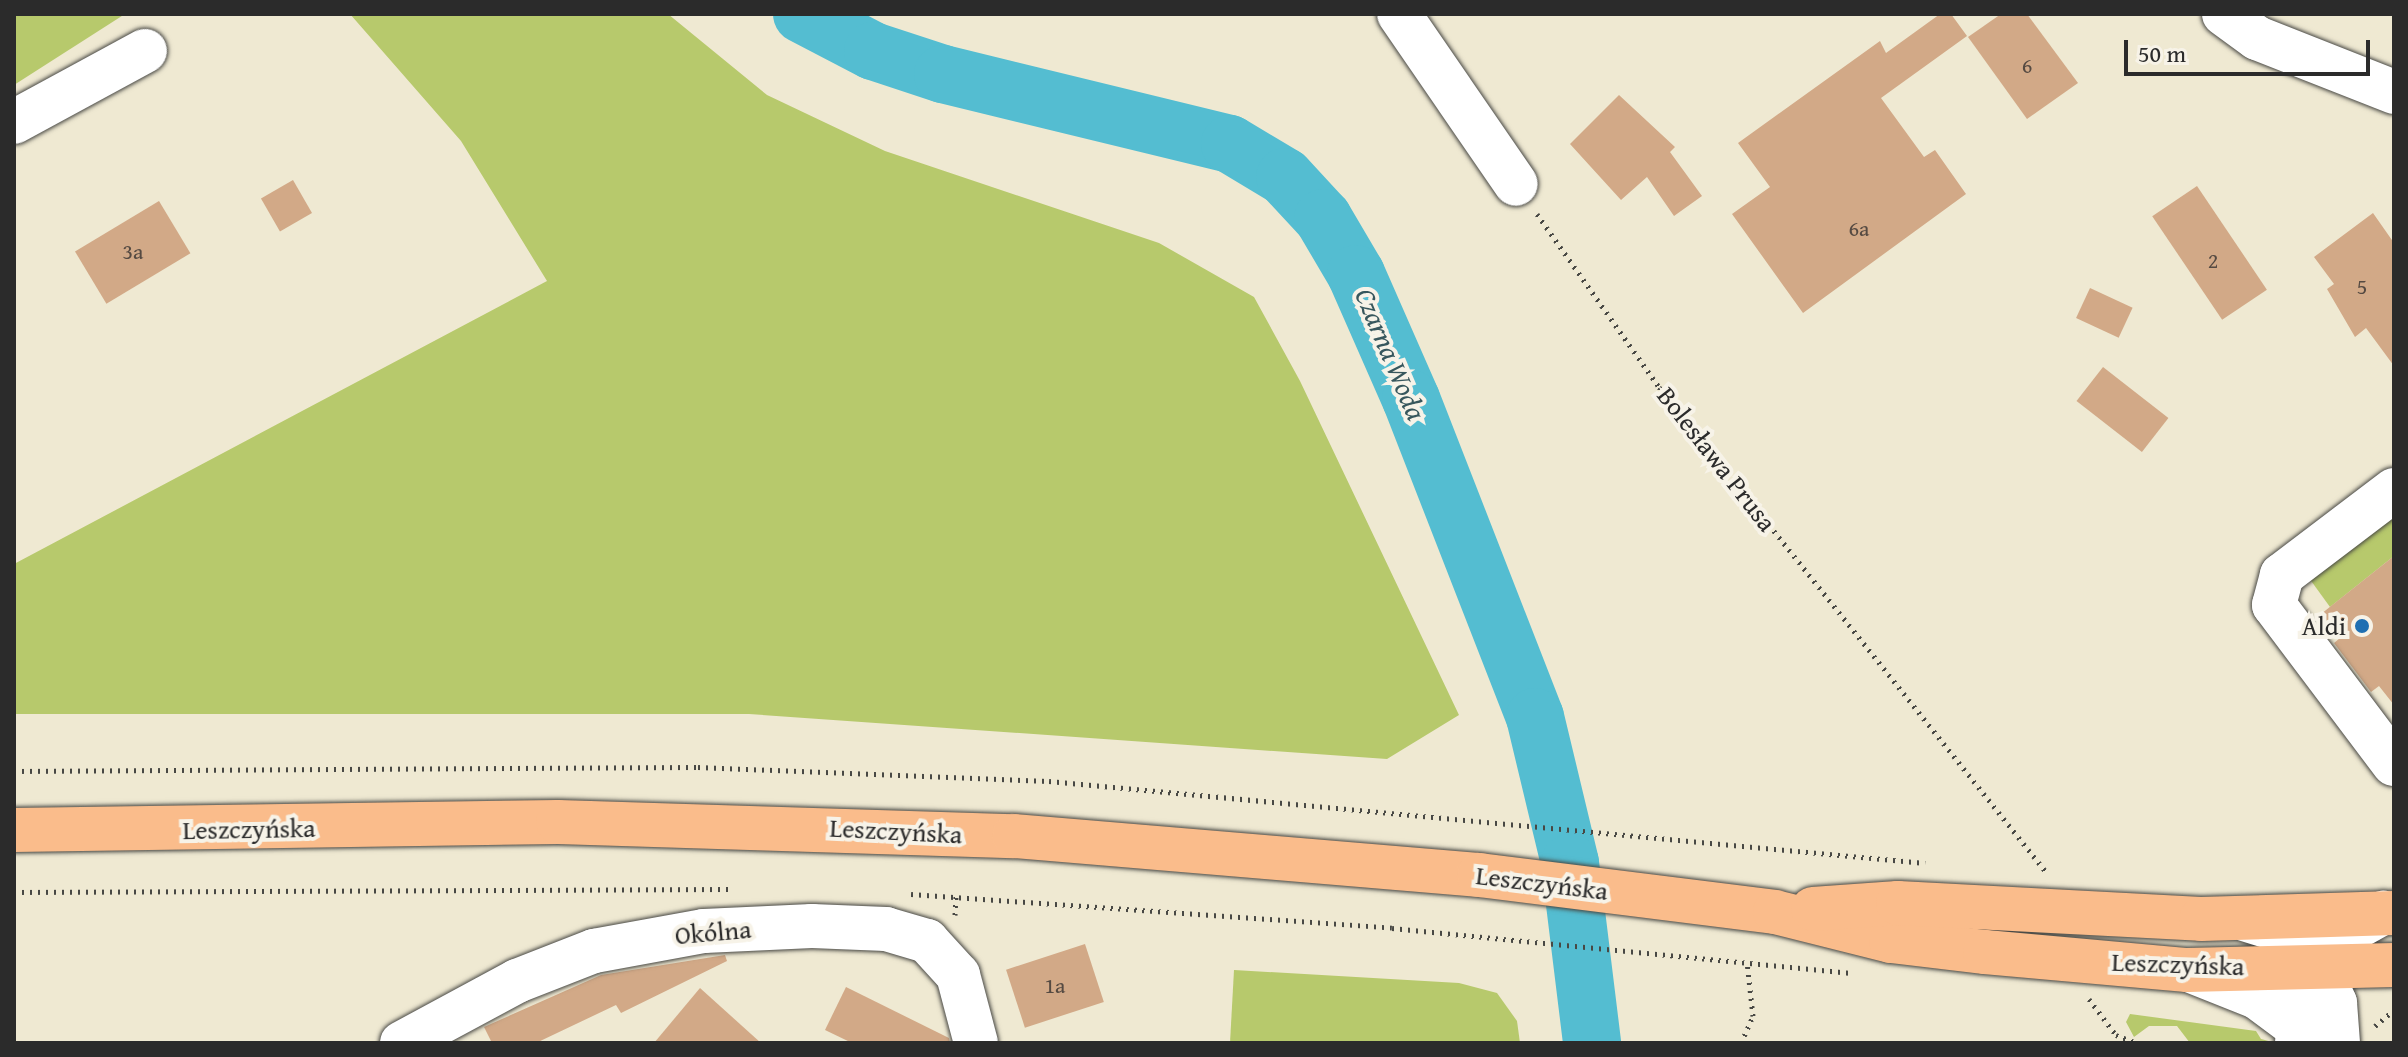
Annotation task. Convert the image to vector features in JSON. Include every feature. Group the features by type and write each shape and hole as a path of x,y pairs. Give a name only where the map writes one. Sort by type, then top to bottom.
{"main road":[{"name":"Leszczyńska","path":"14,830 558,822 831,828 1150,846 1479,875 1775,912 1891,941 2187,970 2394,965"},
{"name":"Leszczyńska","path":"1775,912 1898,903 2244,919 2388,913"}],"street":[{"path":"1399,14 1516,184"},
{"path":"2224,14 2261,40 2394,92"},
{"path":"14,122 145,51"},
{"path":"2394,490 2282,575 2274,591 2274,605 2394,764"},
{"path":"2318,965 2350,931 2388,913"},
{"path":"2244,919 2286,932 2318,965 2335,1003 2317,1034"},
{"name":"Okólna","path":"402,1043 517,981 613,945 716,930 812,926 886,929 927,941 958,975 976,1043"},
{"path":"2317,1034 2359,989 2394,965"},
{"path":"2187,970 2257,997 2317,1034"}],"path":[{"name":"Bolesława Prusa","path":"1516,184 1659,387 2057,887"},
{"path":"14,771 714,768 1049,781 1737,847"},
{"path":"1392,928 1747,962 1753,1016 1741,1043"},
{"path":"2088,998 2116,1035 2117,1043"},
{"path":"2116,1035 2137,1043"}],"green space":[{"path":"14,14 125,14 14,85"},
{"path":"350,14 668,14 767,95 885,151 1159,243 1254,297 1300,381 1459,715 1387,759 749,714 14,714 14,564 547,281 461,141"},
{"path":"2394,502 2394,556 2330,607 2309,578"},
{"path":"1234,970 1459,983 1497,993 1517,1021 1520,1043 1230,1043"},
{"path":"2130,1014 2256,1031 2261,1039 2276,1043 2190,1043 2177,1026 2149,1026 2134,1037 2126,1022"}],"building":[{"path":"1940,14 1951,14 1967,36 1881,98 1924,157 1935,150 1966,194 1803,313 1732,214 1770,187 1738,143 1880,41 1886,53"},
{"path":"2001,14 2027,14 2078,83 2027,119 1968,37"},
{"path":"1619,95 1675,147 1670,152 1702,196 1674,216 1647,177 1621,200 1570,144"},
{"path":"293,180 312,213 280,231 261,198"},
{"path":"2197,186 2267,290 2222,320 2152,216"},
{"path":"159,201 190,253 106,304 75,251"},
{"path":"2373,213 2394,243 2394,366 2366,328 2355,337 2327,289 2334,284 2314,257"},
{"path":"2090,288 2133,308 2119,338 2076,318"},
{"path":"2103,367 2168,418 2142,452 2077,401"},
{"name":"Aldi","path":"2394,556 2394,705 2379,686 2371,692 2334,643 2340,638 2321,614"},
{"path":"1085,944 1104,1002 1025,1028 1006,970"},
{"path":"725,955 727,961 621,1013 616,1005 536,1043 492,1043 484,1027 601,975"},
{"path":"846,987 949,1038 950,1043 852,1043 825,1030"},
{"path":"700,988 761,1043 654,1043"}],"waterway":[{"name":"Czarna Woda","path":"802,14 873,51 943,74 1230,144 1285,177 1323,218 1356,274 1411,399 1535,717 1570,863 1592,1043"}],"place":[{"name":"Aldi","path":"2362,626"}]}
